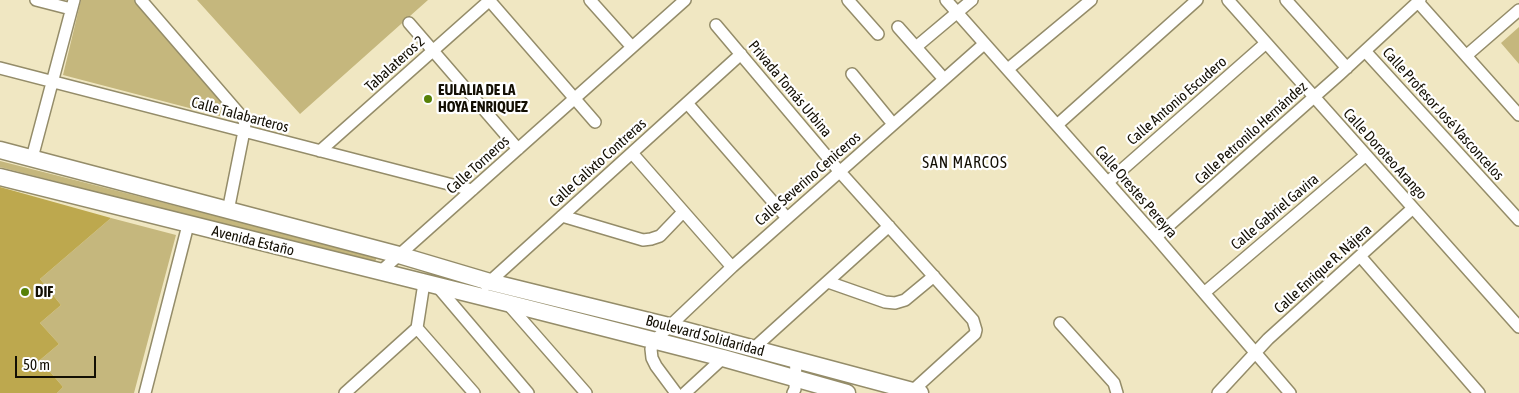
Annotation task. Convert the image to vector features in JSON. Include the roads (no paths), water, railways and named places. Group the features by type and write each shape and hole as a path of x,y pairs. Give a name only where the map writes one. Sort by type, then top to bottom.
{"main road":[{"name":"Avenida Estaño","path":"0,150 400,255 490,282"},
{"name":"Avenida Estaño","path":"0,177 507,303"},
{"name":"Boulevard Solidaridad","path":"490,282 754,348 914,392"},
{"name":"Boulevard Solidaridad","path":"507,303 723,358 794,386 847,393"}],"street":[{"path":"32,158 73,5 36,0"},
{"path":"141,0 243,118 245,124 244,131 228,211"},
{"path":"490,0 595,122"},
{"name":"Tabalateros 2","path":"320,151 490,0"},
{"path":"590,0 632,47"},
{"name":"Calle Torneros","path":"380,272 685,0"},
{"path":"848,0 878,34"},
{"name":"Calle Orestes Pereyra","path":"946,0 1108,182 1290,393"},
{"path":"916,47 972,0"},
{"path":"1008,69 1091,0"},
{"path":"1057,125 1197,0"},
{"name":"Calle Doroteo Arango","path":"1228,0 1519,327"},
{"path":"1286,0 1346,68"},
{"path":"1419,1 1519,114"},
{"name":"Calle Petronilo Hernández","path":"1156,237 1366,51 1419,1"},
{"path":"1467,55 1519,10"},
{"path":"408,23 518,149"},
{"name":"Privada Tomás Urbina","path":"716,25 840,172 934,276"},
{"path":"898,27 944,79"},
{"name":"Calle Antonio Escudero","path":"1108,182 1266,43"},
{"name":"Calle Severino Ceniceros","path":"654,340 732,267 984,44"},
{"name":"Calle Profesor José Vasconcelos","path":"1366,51 1519,220"},
{"name":"Calle Calixto Contreras","path":"475,295 741,54"},
{"name":"Calle Talabarteros","path":"0,68 472,190"},
{"path":"852,74 893,124"},
{"path":"687,102 787,218"},
{"path":"632,152 732,267"},
{"name":"Calle Gabriel Gavira","path":"1204,292 1366,155"},
{"name":"Calle Enrique R. Nájera","path":"1218,393 1255,353 1413,208"},
{"path":"562,216 643,240 651,240 660,236 683,212"},
{"path":"145,393 188,225"},
{"path":"754,348 889,226"},
{"path":"1360,256 1479,393"},
{"path":"828,282 885,302 895,303 905,300 934,276 973,320 976,330 975,334 914,392"},
{"path":"345,393 417,328 430,284"},
{"path":"430,284 528,393"},
{"path":"507,303 586,393"},
{"path":"1060,323 1114,383 1117,393"},
{"path":"417,328 474,393"},
{"path":"654,340 651,349 652,358 676,393"},
{"path":"685,393 723,358"},
{"path":"794,386 796,359"}],"place":[{"name":"EULALIA DE LA HOYA ENRIQUEZ","path":"428,99"},
{"name":"DIF","path":"25,292"}],"district":[{"name":"SAN MARCOS","path":"965,163"}]}
